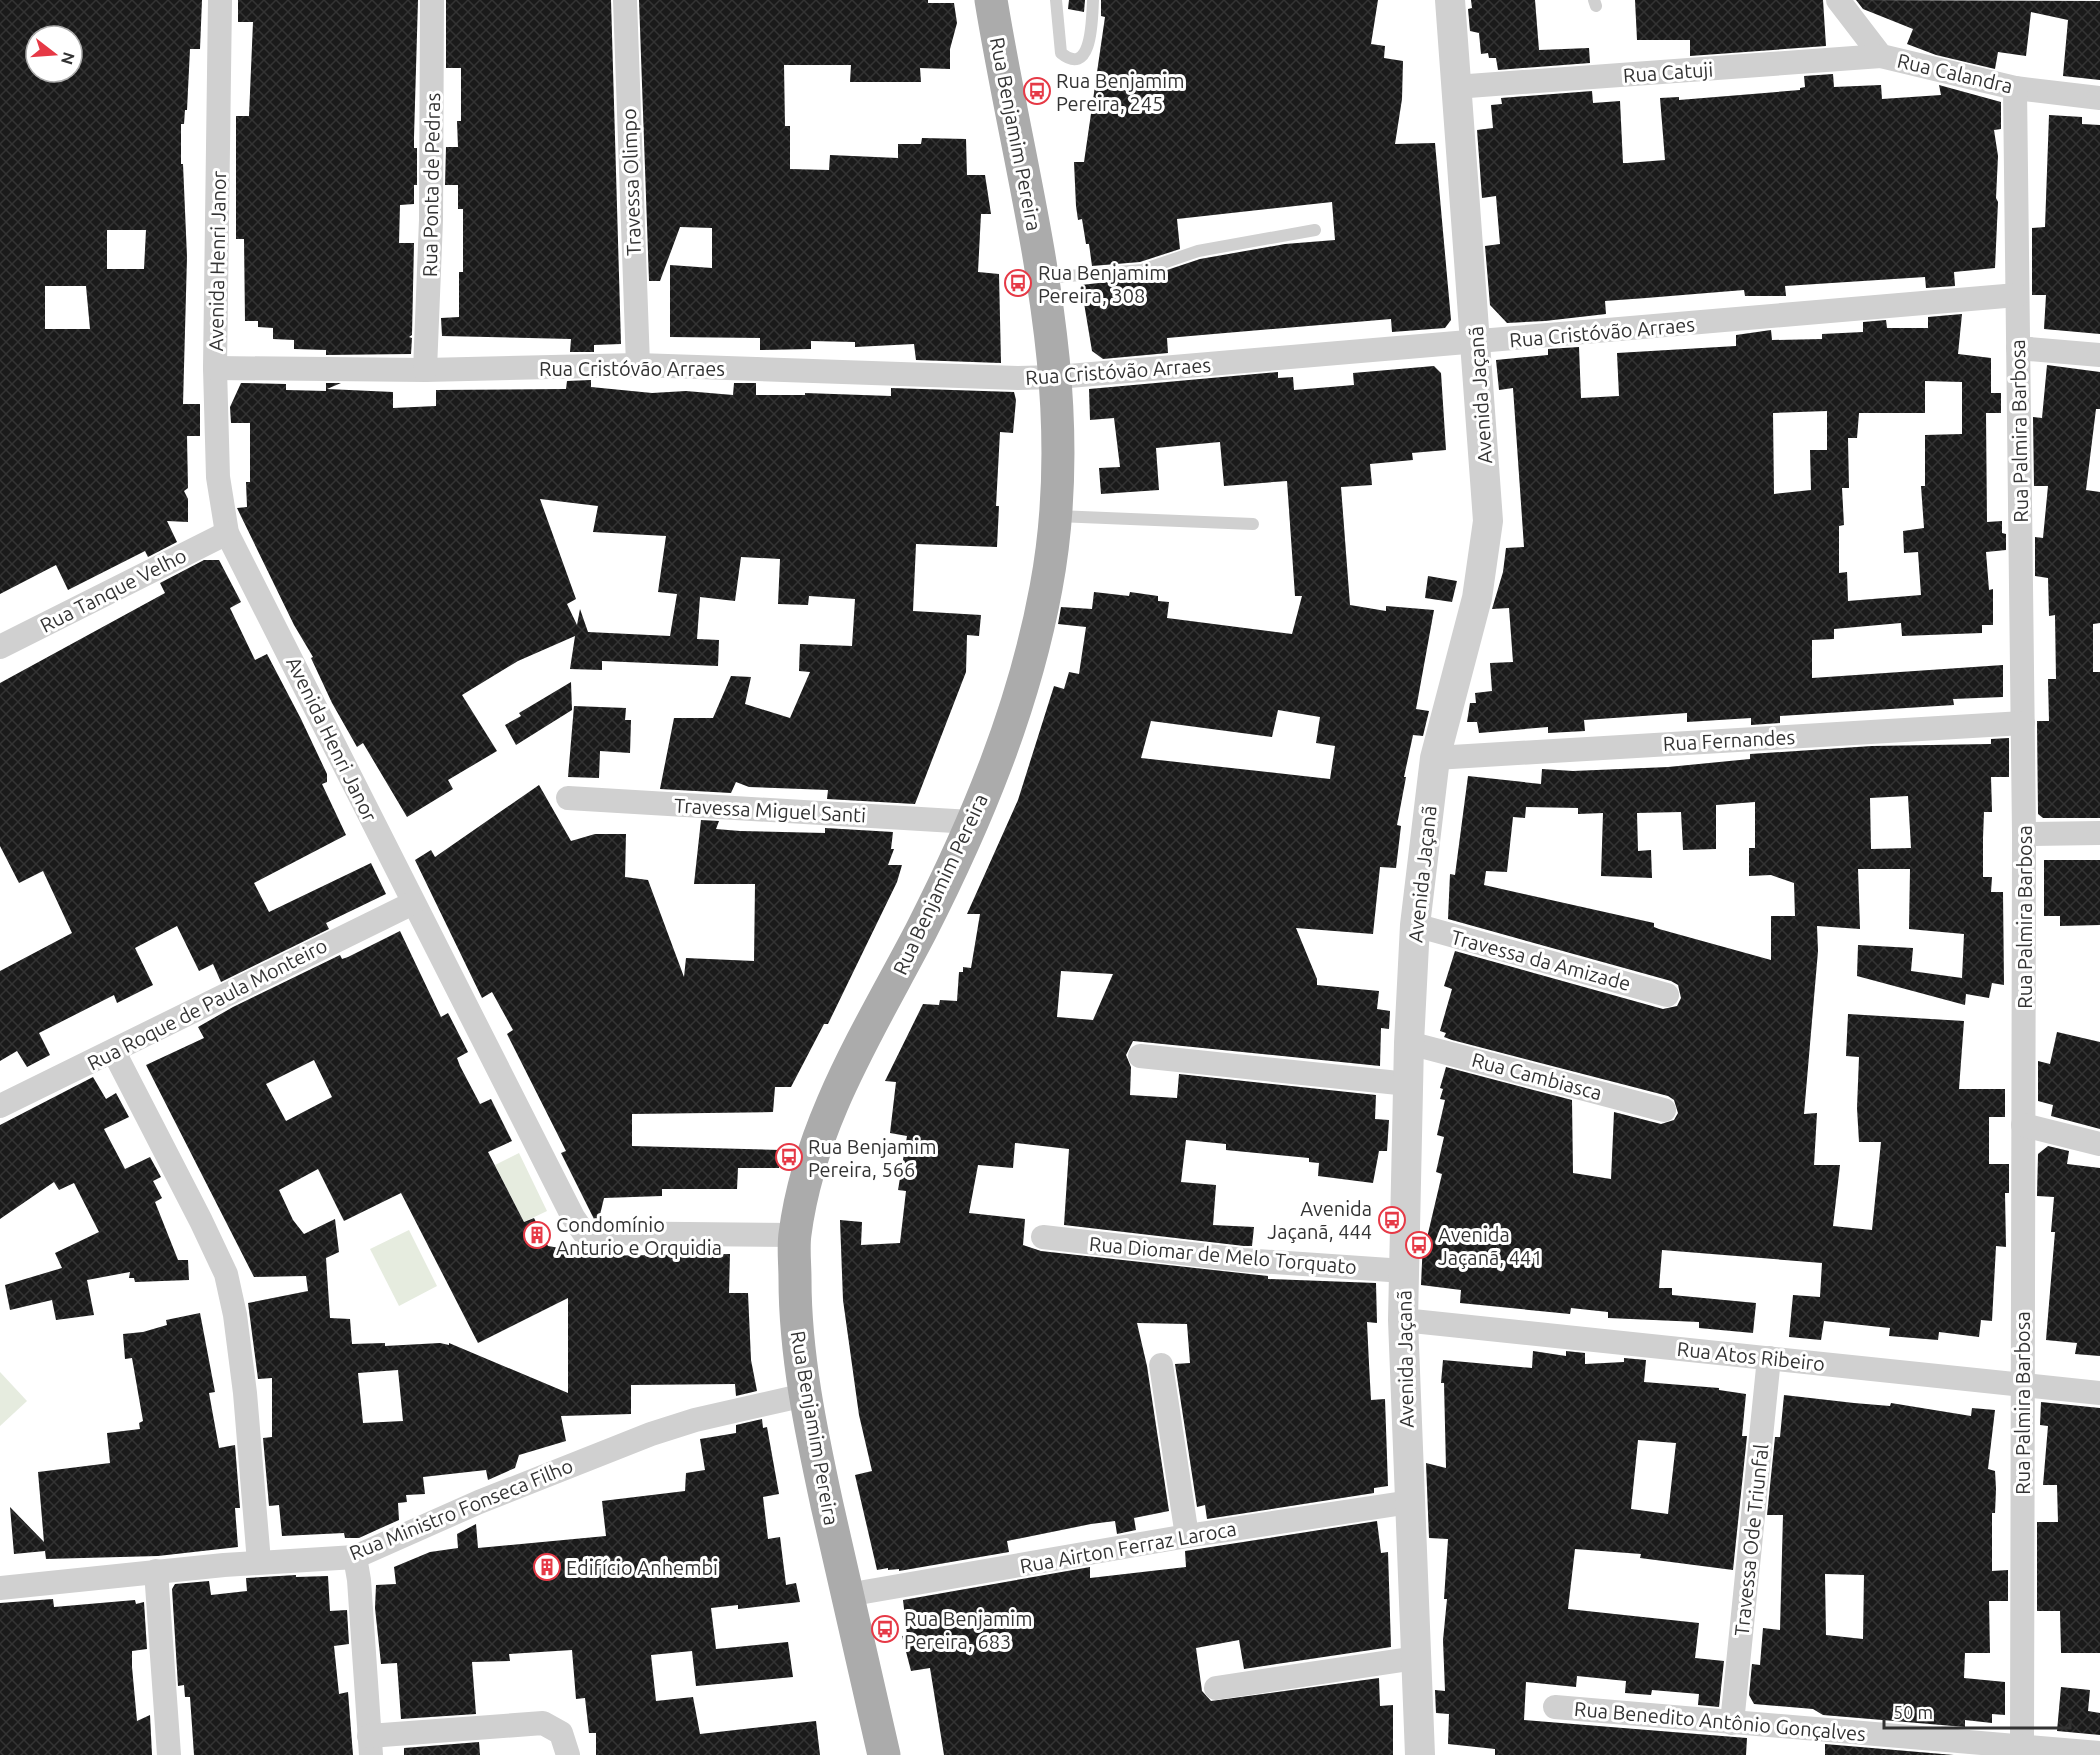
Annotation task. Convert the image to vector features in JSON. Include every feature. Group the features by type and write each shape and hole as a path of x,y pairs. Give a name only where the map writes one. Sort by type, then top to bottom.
{"main road":[{"name":"Rua Benjamim Pereira","path":"884,1755 847,1595 805,1395 795,1312 795,1235 806,1184 840,1085 949,875 1008,730 1031,655 1046,587 1055,516 1059,409 1057,377 1043,278 991,0"}],"street":[{"name":"Avenida Henri Janor","path":"220,0 215,368 218,477 227,532 413,903 573,1217 584,1233 795,1235"},
{"name":"Rua Ponta de Pedras","path":"424,370 431,220 432,0"},
{"name":"Travessa Olimpo","path":"625,0 638,365"},
{"name":"Avenida Jaçanã","path":"1420,1755 1402,1320 1409,1043 1416,926 1435,758 1477,598 1488,521 1477,343 1455,87 1450,0"},
{"name":"Rua Calandra","path":"1838,0 1881,56 2015,88 2100,98"},
{"name":"Rua Catuji","path":"1455,87 1881,56"},
{"name":"Rua Palmira Barbosa","path":"2015,88 2024,834 2022,1747"},
{"name":"Rua Cristóvão Arraes","path":"215,368 424,370 638,365 1006,378 1057,377 1477,343 2018,295"},
{"path":"2018,348 2100,355"},
{"name":"Rua Tanque Velho","path":"0,647 227,532"},
{"name":"Rua Fernandes","path":"1435,758 2023,723"},
{"name":"Travessa Miguel Santi","path":"568,798 972,822"},
{"path":"2024,834 2100,833"},
{"name":"Rua Roque de Paula Monteiro","path":"0,1106 114,1052 413,903"},
{"name":"Travessa da Amizade","path":"1416,926 1667,995"},
{"name":"Rua Cambiasca","path":"1409,1043 1665,1110"},
{"path":"114,1052 226,1274 235,1315 245,1393 259,1562"},
{"path":"1140,1056 1408,1084"},
{"path":"2023,1125 2100,1144"},
{"name":"Rua Diomar de Melo Torquato","path":"1043,1237 1243,1260 1404,1271"},
{"name":"Rua Atos Ribeiro","path":"1402,1320 2100,1393"},
{"name":"Travessa Ode Triunfal","path":"1732,1722 1769,1358"},
{"path":"1161,1365 1186,1536"},
{"name":"Rua Ministro Fonseca Filho","path":"0,1588 156,1571 354,1557 489,1498 651,1434 695,1420 805,1395"},
{"name":"Rua Airton Ferraz Laroca","path":"847,1595 1186,1536 1410,1502"},
{"path":"354,1557 359,1580 370,1745 543,1723 561,1733 568,1755"},
{"path":"156,1571 169,1755"},
{"path":"1216,1688 1416,1658"},
{"name":"Rua Benedito Antônio Gonçalves","path":"1555,1707 2100,1753"}],"lane":[{"path":"1056,0 1061,53 1073,58 1080,57 1089,46 1093,0"},
{"path":"1043,278 1142,270 1198,251 1316,230"},
{"path":"1055,516 1253,524"}],"shaded area":[{"path":"519,1153 547,1211 524,1222 495,1165"},
{"path":"409,1230 437,1286 399,1306 370,1249"},
{"path":"0,1372 27,1401 0,1426"}],"building":[{"path":"0,0 202,0 200,49 190,49 187,110 185,110 184,124 181,124 181,164 183,164 187,257 183,404 200,404 200,436 187,436 188,488 184,491 188,499 188,522 167,521 177,542 148,557 145,551 68,590 56,565 0,594","holes":["107,230 146,230 144,269 107,269","45,286 86,286 90,329 45,329"]},
{"path":"238,0 418,0 414,137 414,148 417,148 417,185 414,185 414,204 400,205 399,243 414,243 412,335 409,337 412,338 411,354 326,355 326,350 294,349 294,340 273,339 273,328 258,327 258,321 245,321 244,239 236,239 236,116 249,116 253,22 238,22"},
{"path":"446,0 611,0 621,344 594,345 594,352 570,352 571,339 442,336 441,318 459,317 459,272 463,272 463,209 458,209 458,185 445,185 446,147 458,147 457,121 461,121 461,68 446,68"},
{"path":"639,0 928,0 928,3 954,3 957,23 950,49 950,69 920,68 921,82 850,82 851,65 784,65 785,126 790,126 790,169 829,170 830,155 898,158 898,144 921,144 922,138 966,139 967,175 985,175 991,214 981,214 978,272 999,274 1001,363 916,360 914,344 855,347 855,342 811,341 811,349 760,350 760,338 670,337 670,265 712,268 712,228 680,227 660,281 649,281"},
{"path":"1069,0 1085,0 1084,12 1068,9"},
{"path":"1101,0 1378,0 1371,44 1385,46 1384,58 1403,61 1402,99 1395,144 1435,143 1451,320 1445,328 1392,332 1391,319 1167,338 1168,353 1103,359 1092,351 1081,285 1143,278 1200,259 1285,244 1335,240 1332,202 1177,219 1180,249 1140,262 1092,266 1082,219 1078,220 1074,162 1084,162 1105,17 1101,16"},
{"path":"1471,0 1535,0 1539,50 1589,48 1590,63 1498,70 1496,58 1489,58 1488,53 1481,54 1479,33 1470,31 1468,9 1472,8"},
{"path":"1635,0 1823,0 1826,46 1690,56 1690,40 1637,40"},
{"path":"1856,0 2100,1 2100,80 2063,76 2068,20 2031,12 2026,56 1998,52 1995,69 1936,55 1907,44 1913,29 1863,9"},
{"path":"1833,74 1834,87 1881,85 1882,99 1941,95 1939,85 2001,102 2001,129 1994,130 1998,156 1995,268 1954,272 1955,286 1926,288 1925,277 1785,286 1786,296 1745,296 1744,290 1605,301 1606,314 1545,321 1507,323 1490,305 1485,246 1500,244 1496,196 1482,198 1477,130 1493,128 1491,105 1502,104 1501,98 1592,91 1593,103 1620,101 1623,163 1627,163 1665,160 1660,98 1679,97 1679,100 1800,90 1805,87 1804,76"},
{"path":"2049,115 2082,117 2082,124 2100,125 2100,334 2044,329 2046,295 2032,295 2032,228 2045,227"},
{"path":"1962,314 1958,354 1991,358 1991,393 2001,393 2001,413 1986,413 1987,522 2002,521 2002,533 2006,534 2006,550 1986,552 1989,590 1993,589 1993,625 1982,625 1982,633 1902,636 1901,623 1834,629 1834,639 1812,640 1812,678 2003,665 2003,697 1953,699 1954,705 1780,716 1780,723 1751,725 1751,718 1687,722 1687,713 1584,720 1585,731 1548,733 1548,727 1479,733 1477,722 1467,722 1470,703 1476,703 1475,693 1492,691 1490,663 1513,662 1509,608 1492,609 1503,572 1506,548 1524,547 1513,388 1499,390 1496,360 1548,355 1548,349 1579,347 1581,398 1619,396 1617,353 1736,346 1736,335 1771,330 1772,340 1822,339 1822,334 1863,332 1863,322 1886,320 1887,328 1928,328 1928,317","holes":["1925,381 1962,382 1962,434 1925,435 1925,486 1921,486 1924,528 1903,531 1904,553 1918,552 1921,595 1848,601 1847,572 1839,573 1839,526 1844,525 1842,488 1849,488 1848,438 1857,438 1859,413 1925,413","1827,411 1827,450 1810,450 1811,490 1774,494 1773,413"]},
{"path":"2047,365 2100,372 2100,409 2096,409 2086,490 2100,492 2100,623 2093,624 2093,672 2100,672 2100,818 2043,818 2038,814 2037,721 2049,721 2048,679 2056,679 2055,615 2049,616 2048,578 2035,576 2035,537 2043,538 2048,486 2034,486 2033,417 2042,418"},
{"path":"1434,366 1441,373 1446,450 1412,453 1413,460 1370,464 1372,485 1341,487 1350,605 1386,611 1386,606 1434,610 1416,709 1429,711 1423,736 1413,735 1397,825 1401,826 1396,868 1380,867 1373,934 1296,928 1317,979 1317,985 1379,991 1377,1009 1390,1011 1389,1029 1381,1028 1380,1066 1133,1041 1126,1055 1131,1067 1130,1095 1177,1098 1179,1074 1376,1095 1375,1119 1389,1120 1387,1151 1379,1151 1373,1183 1318,1176 1319,1163 1309,1162 1309,1158 1226,1150 1226,1144 1186,1140 1181,1182 1216,1185 1213,1225 1254,1227 1252,1246 1244,1246 1064,1225 1069,1149 1015,1143 1013,1168 978,1165 969,1213 1025,1219 1023,1245 1041,1251 1268,1276 1268,1279 1376,1283 1377,1323 1367,1322 1371,1400 1385,1399 1388,1486 1374,1488 1374,1493 1207,1519 1205,1505 1197,1507 1175,1364 1190,1363 1187,1324 1137,1323 1147,1366 1169,1511 1134,1518 1136,1530 1117,1534 1115,1521 1091,1524 1007,1541 1009,1552 899,1571 899,1569 888,1570 888,1568 877,1570 855,1475 872,1471 859,1415 843,1300 840,1220 862,1222 861,1245 900,1243 906,1191 898,1190 907,1136 890,1133 896,1082 885,1081 923,1004 939,1005 940,1000 957,1001 959,972 963,972 963,967 971,968 980,914 967,914 1018,800 1054,686 1064,689 1069,672 1079,674 1086,627 1058,624 1061,607 1092,609 1094,592 1129,596 1130,592 1158,596 1158,601 1169,602 1167,618 1292,634 1302,596 1295,596 1287,481 1224,486 1220,442 1156,448 1159,490 1101,494 1099,468 1120,467 1114,418 1090,420 1089,389 1278,372 1278,378 1293,377 1294,390 1354,385 1353,373","holes":["1278,710 1320,717 1316,743 1335,746 1330,779 1141,758 1151,721 1272,737","1061,971 1113,974 1093,1020 1057,1017"]},
{"path":"591,380 591,387 652,393 686,391 733,395 734,383 756,383 756,395 805,395 805,393 891,396 891,388 1014,392 1016,400 1013,433 1000,432 996,506 999,506 997,547 916,544 913,611 981,615 979,636 967,635 966,672 915,804 827,799 828,790 749,787 736,782 731,793 660,789 674,718 713,718 731,676 751,677 745,704 790,718 810,672 799,671 800,644 852,646 855,599 809,596 808,605 778,604 780,559 741,557 735,601 700,597 697,639 719,640 718,666 602,661 602,670 570,669 575,636 518,661 462,695 497,751 448,780 453,789 407,817 363,743 357,747 332,703 311,658 313,657 294,625 237,508 247,507 246,482 250,482 250,423 231,423 230,407 241,383 286,384 286,390 326,391 326,383 341,383 327,389 393,392 393,408 436,406 436,390 566,389 567,381","holes":["540,499 598,506 593,532 666,536 658,592 677,594 670,636 588,632 580,609 577,625 567,604 576,599"]},
{"path":"204,560 219,560 241,602 230,608 255,660 267,654 301,719 327,774 327,782 322,784 346,835 254,883 269,912 371,863 386,894 326,923 329,929 221,982 213,964 199,971 177,926 135,948 153,985 117,1003 114,995 39,1033 50,1055 27,1067 17,1051 0,1061 0,971 72,933 43,871 19,883 0,846 0,683 165,593 160,583"},
{"path":"1428,576 1457,581 1452,602 1425,598"},
{"path":"571,682 572,710 516,745 505,725 521,716 519,713"},
{"path":"574,706 626,708 625,720 631,720 630,753 600,751 599,778 568,777"},
{"path":"2009,738 2009,777 1991,777 1992,812 1984,812 1983,838 1983,877 1992,877 1991,892 2003,892 2004,985 1992,983 1989,998 1966,994 1965,1005 1857,976 1858,945 1913,948 1911,971 1962,978 1964,934 1909,929 1910,869 1858,869 1860,929 1817,926 1818,951 1804,1114 1817,1113 1814,1165 1840,1165 1833,1226 1872,1230 1881,1142 1859,1142 1857,1108 1859,1057 1846,1056 1848,1014 1964,1021 1959,1089 2005,1089 2005,1117 1989,1117 1989,1164 2009,1164 2009,1193 2005,1193 2006,1247 1996,1246 1992,1321 1981,1320 1979,1337 1939,1332 1938,1340 1889,1336 1890,1328 1824,1321 1821,1340 1789,1337 1793,1295 1820,1297 1822,1263 1662,1250 1659,1288 1672,1288 1672,1295 1756,1303 1753,1333 1699,1328 1699,1322 1608,1318 1608,1312 1571,1308 1570,1314 1460,1303 1461,1290 1421,1285 1423,1241 1426,1242 1442,1174 1436,1172 1444,1137 1437,1135 1445,1100 1440,1099 1443,1089 1440,1088 1446,1067 1572,1100 1573,1173 1611,1179 1614,1112 1661,1124 1674,1120 1678,1113 1674,1100 1668,1096 1452,1040 1444,1037 1446,1033 1440,1031 1452,989 1444,986 1455,951 1663,1009 1677,1006 1681,998 1678,985 1671,981 1448,919 1450,874 1455,875 1468,776 1541,784 1542,769 1573,771 1668,767 1750,759 1750,754 1872,746 1991,744 1991,739","holes":["1908,796 1911,848 1871,849 1870,798","1755,802 1755,848 1749,848 1749,876 1771,875 1794,883 1795,916 1771,916 1771,960 1659,929 1654,927 1654,923 1484,885 1486,871 1507,872 1513,817 1525,818 1526,807 1578,808 1578,814 1603,813 1601,876 1652,878 1651,850 1638,851 1637,813 1681,812 1683,850 1716,849 1716,805"]},
{"path":"539,785 571,841 595,834 626,834 625,877 648,880 684,977 686,958 754,961 755,884 694,884 701,820 719,821 716,829 740,831 825,833 825,828 893,832 891,849 894,849 888,865 902,865 897,882 828,1024 824,1024 791,1087 775,1087 773,1112 632,1114 632,1146 780,1150 779,1168 738,1168 737,1189 662,1189 662,1196 604,1198 599,1219 594,1219 561,1153 566,1151 507,1034 513,1030 492,992 482,998 415,860 431,850 435,857"},
{"path":"2044,860 2100,860 2100,925 2060,926 2060,916 2044,916"},
{"path":"400,931 441,1017 448,1013 468,1052 457,1058 480,1104 491,1099 512,1141 488,1152 524,1222 534,1218 548,1246 583,1252 583,1256 730,1254 729,1293 748,1293 751,1360 757,1391 736,1396 735,1384 631,1385 631,1414 561,1416 566,1441 519,1455 515,1468 488,1480 486,1470 423,1477 425,1494 406,1495 407,1502 398,1503 399,1520 359,1538 345,1538 344,1533 282,1536 279,1505 269,1506 263,1438 272,1437 272,1378 258,1379 248,1303 308,1291 306,1276 254,1277 146,1065 204,1038 198,1027 233,1007 340,955 342,959","holes":["314,1060 332,1097 286,1121 266,1084","318,1169 344,1221 401,1193 478,1343 568,1298 568,1393 449,1343 449,1345 440,1343 385,1346 385,1343 352,1344 350,1319 330,1318 326,1258 339,1252 335,1219 304,1234 293,1220 279,1190","398,1370 403,1421 363,1423 358,1373"]},
{"path":"2057,1032 2100,1042 2100,1129 2051,1116 2053,1105 2038,1101 2038,1061 2050,1064"},
{"path":"93,1077 106,1099 116,1093 129,1117 104,1129 125,1169 150,1157 161,1177 153,1181 162,1198 155,1202 178,1260 188,1260 189,1280 135,1282 134,1278 129,1278 130,1272 87,1280 94,1315 56,1320 52,1300 10,1310 5,1285 62,1268 55,1253 99,1232 74,1183 59,1190 54,1182 0,1219 0,1125"},
{"path":"2048,1146 2069,1151 2067,1164 2100,1168 2100,1356 2075,1354 2077,1343 2046,1340 2055,1232 2051,1232 2054,1197 2037,1196 2038,1154"},
{"path":"200,1313 215,1392 209,1393 219,1448 235,1445 240,1508 235,1508 238,1547 158,1556 46,1559 45,1551 14,1554 10,1507 44,1542 38,1472 110,1463 107,1433 140,1429 139,1423 143,1421 132,1358 125,1359 123,1334 143,1332 167,1325 166,1320"},
{"path":"1533,1351 1566,1356 1566,1351 1585,1353 1585,1364 1624,1362 1624,1358 1646,1360 1644,1382 1719,1388 1719,1390 1746,1394 1742,1436 1747,1436 1733,1570 1640,1558 1641,1554 1575,1549 1568,1609 1699,1623 1695,1658 1724,1661 1719,1707 1698,1705 1699,1694 1652,1690 1651,1695 1625,1693 1626,1681 1577,1676 1576,1687 1526,1682 1524,1720 1747,1738 1746,1755 1495,1755 1495,1749 1448,1744 1449,1714 1436,1713 1435,1690 1445,1691 1443,1640 1447,1599 1444,1599 1448,1539 1429,1538 1426,1463 1446,1468 1444,1383 1441,1383 1443,1360 1532,1368","holes":["1638,1440 1676,1443 1668,1514 1631,1509"]},
{"path":"1784,1395 1890,1406 1891,1403 1971,1416 1972,1408 1995,1410 1988,1469 1995,1471 1996,1489 1995,1513 1992,1513 1992,1571 2008,1570 2008,1601 1989,1601 1990,1653 1965,1653 1964,1678 2005,1682 2005,1715 1992,1714 1992,1723 1965,1720 1965,1727 1823,1715 1813,1709 1754,1704 1749,1695 1752,1664 1760,1665 1763,1628 1780,1630 1783,1515 1767,1515 1775,1437 1780,1437","holes":["1825,1574 1864,1575 1863,1639 1826,1635"]},
{"path":"2041,1402 2100,1408 2100,1653 2061,1653 2060,1611 2037,1611 2037,1522 2058,1522 2057,1485 2043,1485 2048,1426 2040,1425"},
{"path":"762,1419 763,1428 767,1427 779,1494 763,1497 768,1539 780,1537 786,1585 796,1583 800,1602 738,1609 738,1605 711,1608 716,1649 788,1642 793,1677 696,1686 692,1651 651,1655 656,1701 693,1697 700,1734 816,1721 820,1755 596,1755 596,1733 589,1733 585,1698 576,1699 572,1650 509,1654 510,1661 472,1662 476,1714 401,1719 397,1663 381,1664 375,1608 376,1585 396,1584 394,1567 430,1552 458,1548 457,1534 476,1524 478,1548 606,1536 602,1501 685,1491 686,1473 705,1470 700,1439 736,1433 736,1425"},
{"path":"1377,1521 1381,1553 1388,1552 1391,1647 1244,1669 1239,1640 1196,1648 1202,1691 1211,1701 1379,1678 1380,1706 1393,1705 1393,1755 944,1755 930,1668 911,1671 902,1636 907,1635 903,1600 1090,1567 1090,1578 1186,1567 1185,1551"},
{"path":"296,1575 296,1577 328,1576 330,1611 347,1610 349,1644 334,1646 339,1694 348,1692 353,1755 194,1755 190,1697 185,1697 184,1685 178,1686 172,1589 175,1584 209,1581 211,1595 247,1591 246,1578"},
{"path":"53,1599 54,1607 135,1600 136,1604 144,1602 147,1649 132,1651 132,1667 137,1721 150,1715 152,1755 0,1755 0,1603"},
{"path":"2061,1687 2090,1690 2088,1711 2100,1713 2100,1735 2057,1731"},
{"path":"479,1742 480,1755 404,1755 404,1748"},
{"path":"1825,1744 1954,1755 1825,1755"}],"place":[{"name":"Rua Benjamim Pereira, 245","path":"1037,91"},
{"name":"Rua Benjamim Pereira, 308","path":"1018,283"},
{"name":"Rua Benjamim Pereira, 566","path":"789,1157"},
{"name":"Avenida Jaçanã, 444","path":"1392,1220"},
{"name":"Condomínio Anturio e Orquidia","path":"537,1235"},
{"name":"Avenida Jaçanã, 441","path":"1419,1245"},
{"name":"Edifício Anhembi","path":"547,1567"},
{"name":"Rua Benjamim Pereira, 683","path":"885,1629"}]}
